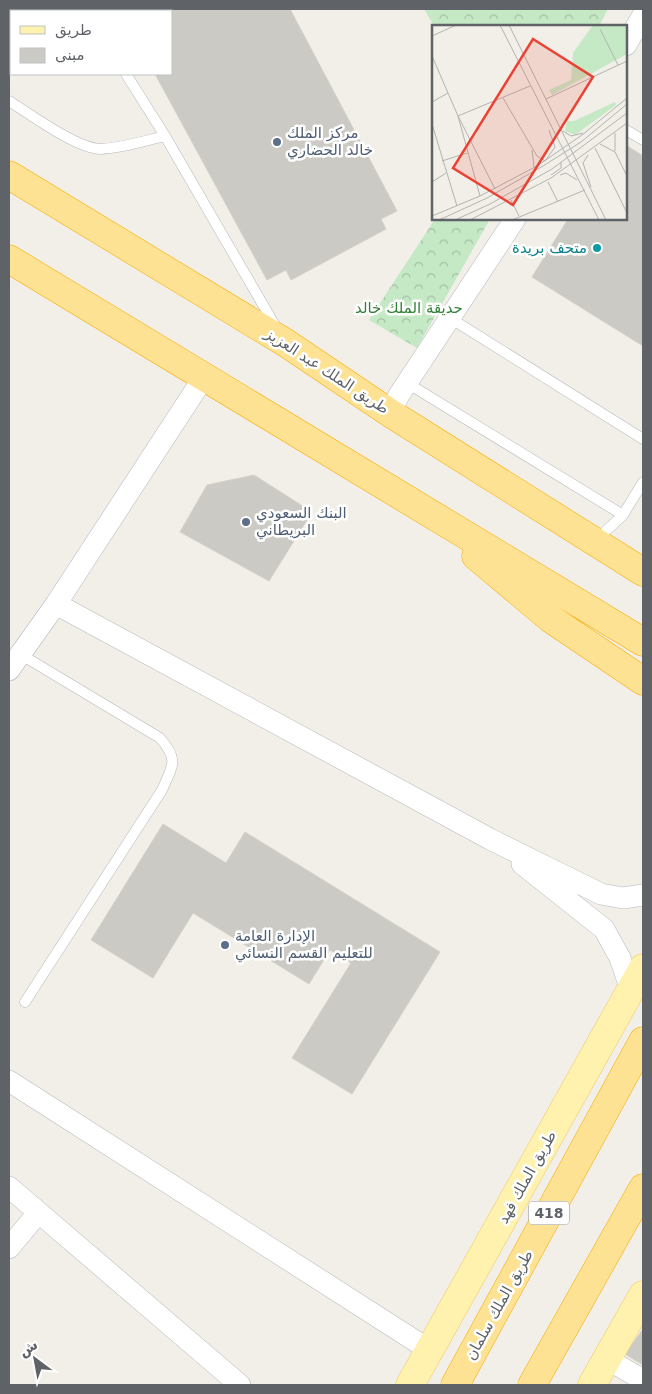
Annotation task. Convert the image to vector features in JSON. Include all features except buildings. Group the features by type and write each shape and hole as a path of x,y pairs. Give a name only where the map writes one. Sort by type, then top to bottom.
{"highway":[{"name":"طريق الملك عبد العزيز","path":"9,175 286,343 390,413 643,572"},
{"path":"9,259 643,642"},
{"path":"407,500 551,619 643,681"},
{"name":"طريق الملك سلمان","path":"455,1385 643,1041"},
{"path":"532,1385 643,1188"}],"main road":[{"path":"600,545 643,561"},
{"name":"طريق الملك فهد","path":"410,1385 431,1351 637,979"},
{"path":"592,1385 643,1295"}],"street":[{"path":"627,43 643,15"},
{"path":"390,413 407,383 514,220"},
{"path":"14,662 56,604 204,377"},
{"path":"56,604 490,839 601,894 622,898 643,895"},
{"path":"490,839 604,929 620,958 637,979"},
{"path":"9,1081 431,1351"},
{"path":"9,1187 38,1214 240,1385"},
{"path":"9,1248 38,1214"},
{"path":"607,1359 643,1380"}],"lane":[{"path":"127,75 165,136 286,343"},
{"path":"9,101 68,138 99,149 165,136"},
{"path":"627,131 643,140"},
{"path":"450,318 643,439"},
{"path":"407,383 623,515"},
{"path":"600,545 623,515 643,482"},
{"path":"14,662 160,738 171,751 173,765 162,790 25,1002"}],"green space":[{"path":"424,9 608,9 600,25 433,25"},
{"name":"حديقة الملك خالد","path":"434,220 489,220 417,348 369,320"}],"place":[{"name":"مركز الملك خالد الحضاري","path":"277,142"},
{"name":"متحف بريدة","path":"597,248"},
{"name":"البنك السعودي البريطاني","path":"246,522"},
{"name":"الإدارة العامة للتعليم القسم النسائي","path":"225,945"}]}
